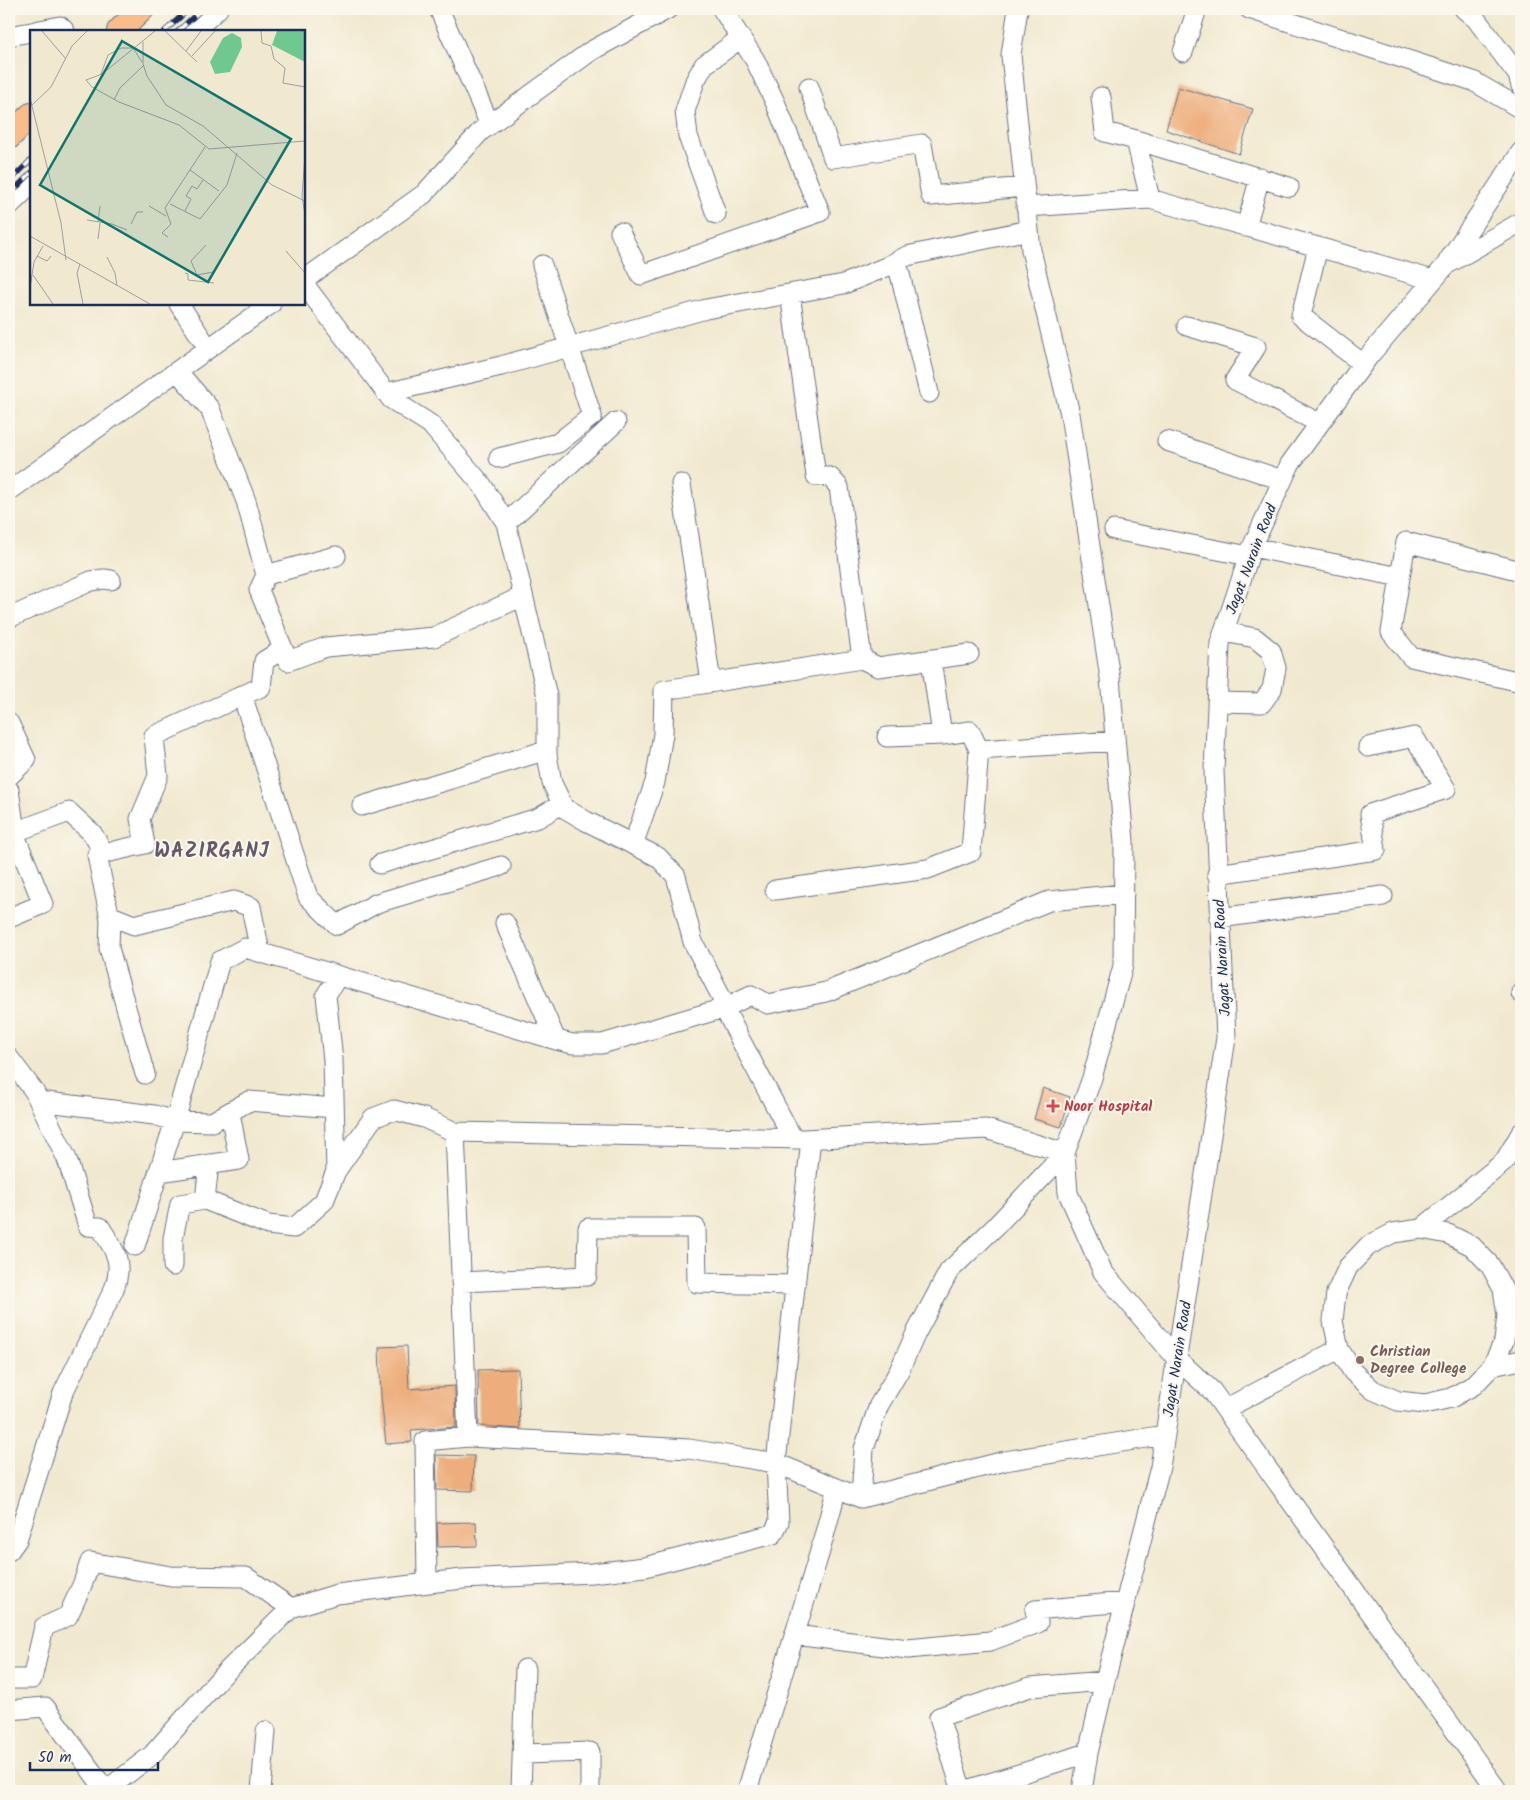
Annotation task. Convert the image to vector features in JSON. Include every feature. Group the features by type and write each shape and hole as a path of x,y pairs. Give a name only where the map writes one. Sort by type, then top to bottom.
{"main road":[{"path":"120,30 142,9"},
{"path":"9,137 30,117"}],"street":[{"path":"195,30 218,9"},
{"path":"439,9 490,125"},
{"path":"305,279 424,194 481,131 591,51 668,9"},
{"path":"620,232 641,275 820,212 775,102 755,60 722,9"},
{"path":"861,1498 864,1449 879,1405 899,1370 916,1333 949,1271 995,1227 1065,1153 1092,1078 1123,966 1124,842 1110,678 1070,414 1030,250 1012,54 1018,9"},
{"path":"1183,52 1197,9"},
{"path":"1249,9 1473,81 1521,109"},
{"path":"1464,9 1476,19 1520,78"},
{"path":"40,30 60,26 64,30"},
{"path":"9,36 30,32"},
{"path":"716,214 688,136 685,111 695,81 704,65 741,38"},
{"path":"809,87 833,158 922,144 931,196 1024,188"},
{"path":"1101,97 1105,132 1289,186"},
{"path":"1136,140 1150,199"},
{"path":"1446,265 1521,152"},
{"path":"1246,227 1260,178"},
{"path":"9,206 30,186"},
{"path":"1026,207 1150,199 1433,280"},
{"name":"Jagat Narain Road","path":"1082,1791 1088,1753 1105,1681 1160,1468 1226,1038 1219,918 1214,772 1220,643 1251,552 1282,480 1290,464 1319,423 1363,364 1446,265 1521,222"},
{"path":"386,393 501,366 706,309 844,284 907,256 1028,230"},
{"path":"1318,247 1301,316 1363,364"},
{"path":"897,262 929,393"},
{"path":"499,458 558,443 592,416 542,265"},
{"path":"9,1710 46,1707 105,1791 152,1755 222,1676 291,1608 337,1594 427,1583 462,1579 592,1573 645,1566 773,1534 779,1522 776,1463 796,1285 802,1139 741,1041 724,1008 721,996 693,942 676,876 658,857 586,821 564,808 562,804 552,783 547,750 546,696 506,523 482,485 430,424 391,399 305,285"},
{"path":"790,294 816,476 830,477 839,487 862,659"},
{"path":"180,305 208,348"},
{"path":"9,492 270,305"},
{"path":"1187,326 1256,347 1235,380 1319,423"},
{"path":"177,371 210,408 246,501 266,575 259,590 288,661 326,647 434,637 523,596"},
{"path":"506,523 616,422"},
{"path":"1167,441 1282,480"},
{"path":"682,484 711,682"},
{"path":"1114,530 1400,577"},
{"path":"1521,571 1406,542 1391,632 1411,656 1521,682"},
{"path":"266,575 336,556"},
{"path":"9,618 91,581 111,580"},
{"path":"1217,702 1262,702 1272,689 1276,668 1271,651 1255,638 1224,632"},
{"path":"145,1074 109,948 109,915 97,855 145,844 140,819 158,776 154,736 261,687 264,661 283,649"},
{"path":"633,844 655,782 663,734 664,690 862,659 878,667 969,654"},
{"path":"931,659 942,735"},
{"path":"242,696 308,898 337,925 377,903 501,866"},
{"path":"9,723 26,760 9,776"},
{"path":"774,890 928,869 971,852 979,750 970,731 942,735 888,737"},
{"path":"1218,874 1376,850 1370,814 1446,789 1414,737 1368,747"},
{"path":"979,750 1115,741"},
{"path":"362,806 547,750"},
{"path":"9,790 16,838 44,904 9,918"},
{"path":"380,864 538,818 562,804"},
{"path":"15,832 69,812 92,833 104,854"},
{"path":"136,1246 175,1121 220,961 245,948 556,1040 572,1044 602,1044 724,1008 751,995 768,1004 826,992 1048,901 1124,894"},
{"path":"1219,918 1383,896"},
{"path":"109,915 134,925 234,901 251,908 260,952"},
{"path":"506,923 556,1040"},
{"path":"336,1172 333,1060 326,995 338,976"},
{"path":"9,1058 34,1090 66,1158 88,1226 100,1227 115,1250 119,1275 114,1289 63,1392 17,1540 9,1551"},
{"path":"39,1101 154,1115 175,1121 212,1122 249,1101 334,1108"},
{"path":"173,1266 173,1238 180,1204 205,1200 268,1225 294,1228 324,1201 336,1172 373,1118 394,1110 424,1118 455,1132 802,1139 986,1129 1065,1153"},
{"path":"159,1172 239,1160 230,1113"},
{"path":"455,1132 468,1437"},
{"path":"1422,1229 1504,1162 1521,1133"},
{"path":"1065,1153 1068,1194 1103,1272 1177,1358 1212,1392 1225,1409 1498,1791"},
{"path":"205,1200 209,1164"},
{"path":"461,1282 588,1276 588,1228 696,1228 696,1283 796,1285"},
{"path":"1422,1229 1448,1234 1472,1246 1490,1265 1503,1289 1507,1315 1504,1342 1492,1366 1474,1385 1451,1398 1424,1404 1398,1401 1373,1390 1353,1372 1340,1349 1333,1321 1336,1293 1348,1267 1368,1246 1393,1233 1422,1229"},
{"path":"1225,1409 1340,1349"},
{"path":"1492,1366 1521,1360"},
{"path":"427,1583 425,1441 468,1437 689,1450 776,1463 861,1498 1005,1461 1165,1435"},
{"path":"747,1791 820,1551 836,1488"},
{"path":"9,1679 32,1679 44,1627 68,1616 90,1562 171,1576 246,1577 291,1608"},
{"path":"794,1635 908,1649 990,1641 1038,1623 1035,1610 1125,1602"},
{"path":"521,1791 525,1669"},
{"path":"1088,1753 963,1791 939,1717 1030,1687 1105,1681"},
{"path":"261,1791 266,1731"},
{"path":"522,1754 590,1752 590,1791"}],"building":[{"path":"1178,87 1253,109 1239,154 1166,130"},
{"path":"1043,1088 1070,1097 1061,1127 1034,1119"},
{"path":"407,1346 409,1389 455,1386 456,1427 411,1430 412,1442 386,1444 381,1397 379,1347"},
{"path":"518,1369 520,1429 479,1426 478,1370"},
{"path":"436,1455 474,1456 473,1491 437,1490"},
{"path":"476,1522 477,1546 438,1547 437,1523"}],"railway":[{"path":"166,30 189,9"},
{"path":"179,30 202,9"},
{"path":"9,182 30,161"},
{"path":"9,195 30,174"}],"place":[{"name":"Noor Hospital","path":"1053,1106"},
{"name":"Christian Degree College","path":"1360,1360"}],"district":[{"name":"WAZIRGANJ","path":"212,850"}]}
